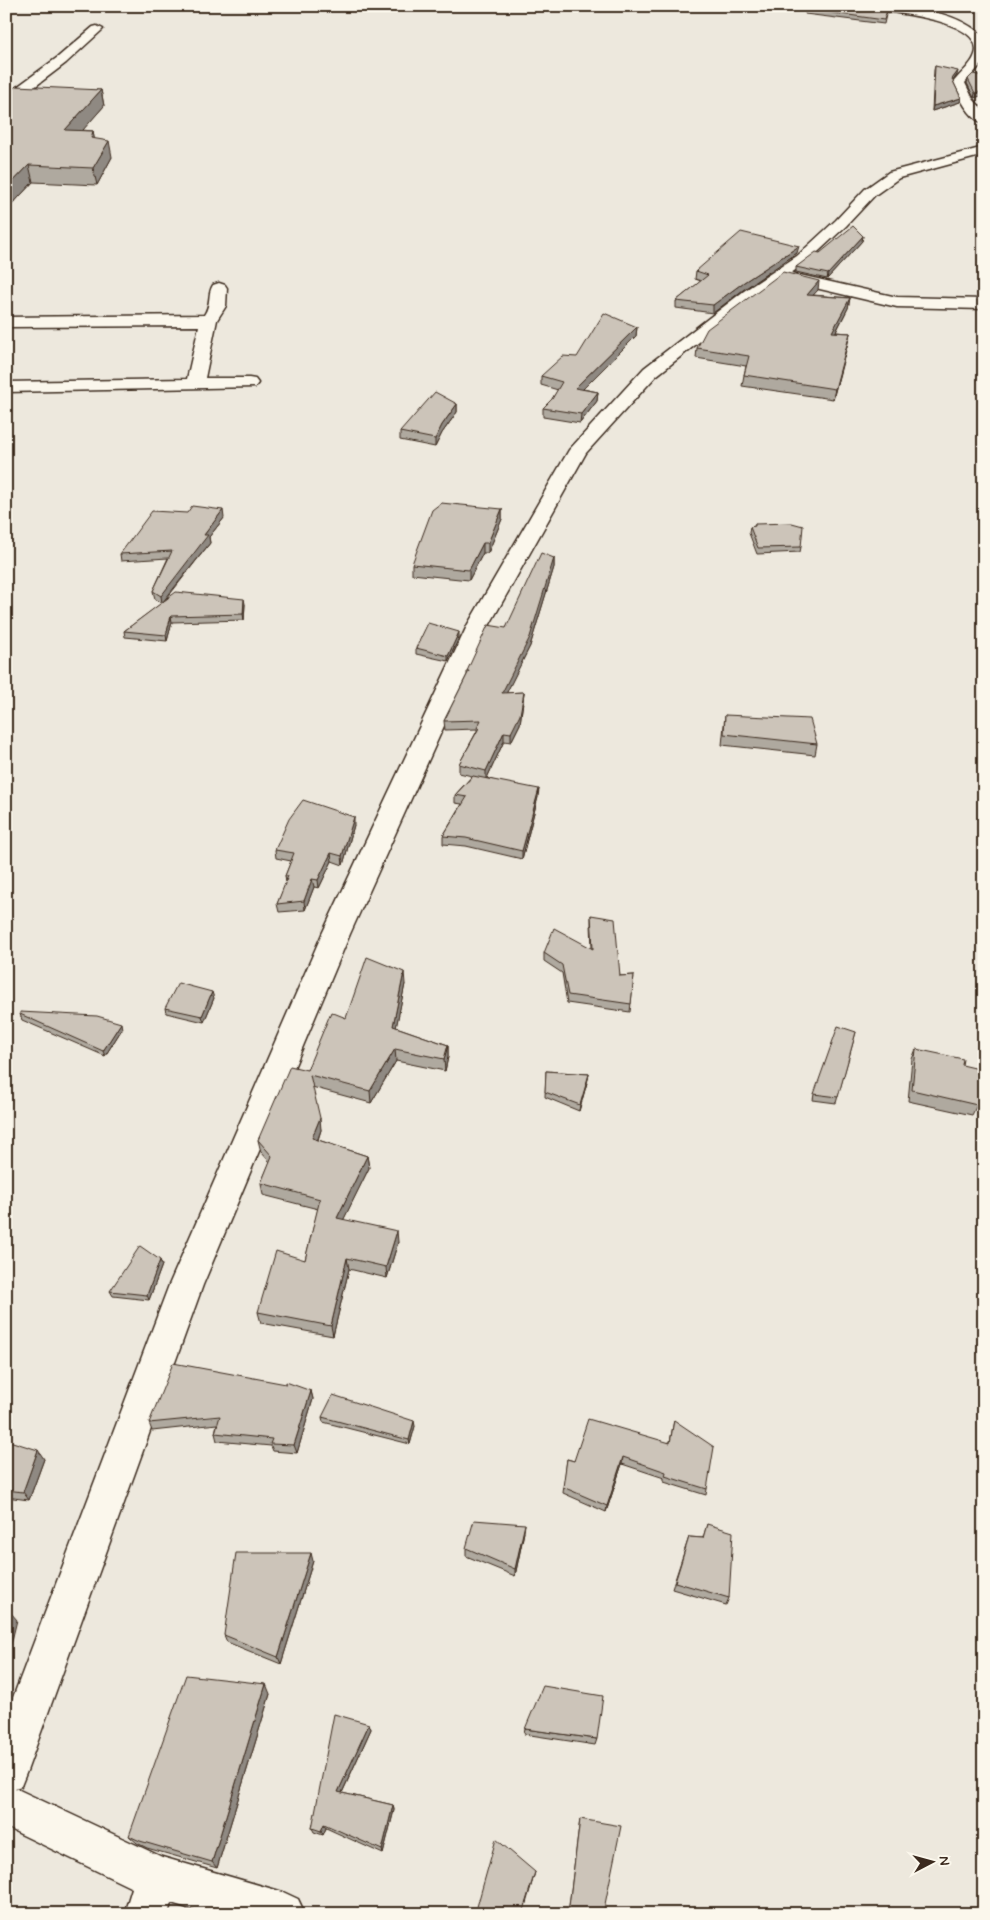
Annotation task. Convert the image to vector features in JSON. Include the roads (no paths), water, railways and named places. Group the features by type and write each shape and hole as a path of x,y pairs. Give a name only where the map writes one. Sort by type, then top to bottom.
{"street":[{"path":"870,6 939,18 967,28 978,36 982,47 980,55 959,83 967,100 984,119"},
{"path":"9,98 62,60 97,29"},
{"path":"9,98 34,99"},
{"path":"6,1771 186,1286 336,934 479,624 578,450 650,372 750,294 802,259 841,223 870,192 894,175 984,151"},
{"path":"778,275 897,302 984,304"},
{"path":"195,384 209,320 218,306 219,288"},
{"path":"6,322 174,322 209,320"},
{"path":"6,387 249,383"},
{"path":"6,1805 151,1896 283,1914"}]}
